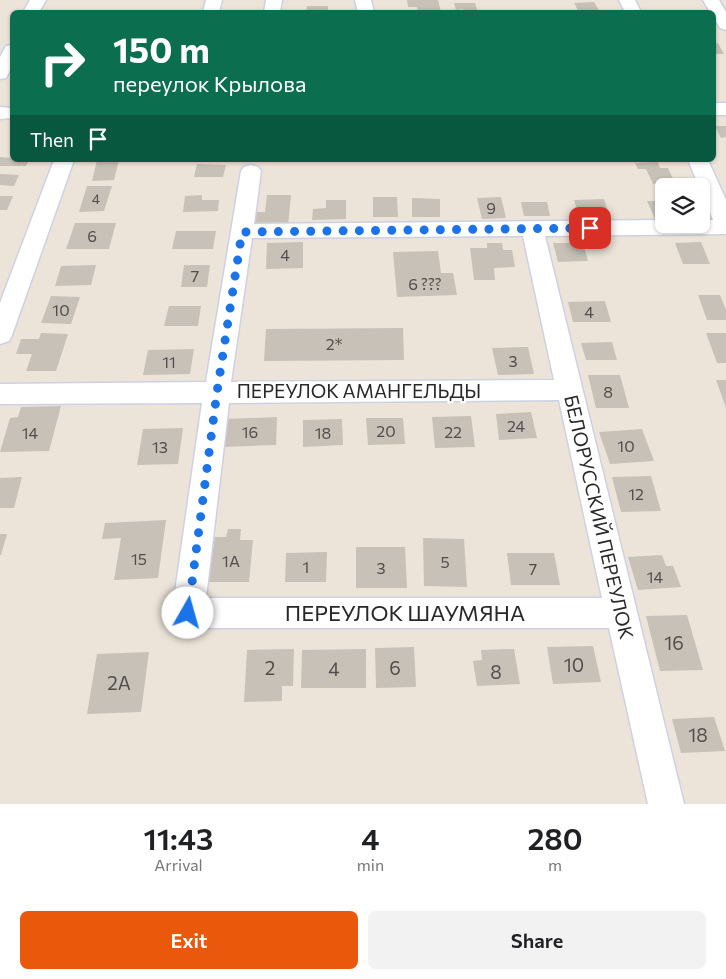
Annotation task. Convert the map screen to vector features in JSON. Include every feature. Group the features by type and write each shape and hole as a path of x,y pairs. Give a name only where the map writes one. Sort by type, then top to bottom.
{"street":[{"path":"711,0 726,25"},
{"path":"0,74 10,54"},
{"path":"0,335 63,162"},
{"path":"699,162 726,225"},
{"path":"217,392 251,171"},
{"name":"БЕЛОРУССКИЙ ПЕРЕУЛОК","path":"532,229 666,804"},
{"name":"ПЕРЕУЛОК АМАНГЕЛЬДЫ","path":"0,394 568,390"},
{"name":"ПЕРЕУЛОК ШАУМЯНА","path":"217,392 188,613 623,613"}],"lane":[{"path":"242,232 726,225"}],"building":[{"path":"407,0 438,0 440,10 418,10 417,7 408,7"},
{"path":"594,2 599,10 578,10 574,3"},
{"path":"454,3 475,3 477,10 463,9 456,10"},
{"path":"307,6 328,6 328,10 306,10"},
{"path":"716,43 718,43 724,54 716,54"},
{"path":"716,126 726,126 726,137 721,138"},
{"path":"0,157 10,158 10,162 28,162 26,166 0,166"},
{"path":"97,162 118,162 114,180 92,181"},
{"path":"658,162 660,168 668,168 673,178 655,178 655,184 653,184 646,169 638,169 635,163"},
{"path":"197,164 226,165 223,177 194,177"},
{"path":"0,174 19,175 14,186 0,185"},
{"path":"87,186 112,186 104,211 79,212"},
{"path":"202,195 202,200 219,200 218,211 183,212 185,196"},
{"path":"267,195 291,195 288,226 251,226 253,212 265,212"},
{"path":"0,196 13,196 7,210 0,210"},
{"path":"373,197 397,197 398,217 373,217"},
{"path":"501,197 506,218 482,219 477,198"},
{"path":"412,198 440,199 440,217 412,217"},
{"path":"604,199 610,218 580,219 574,200"},
{"path":"326,200 346,200 346,219 312,220 313,209 326,208"},
{"path":"647,201 655,201 655,219"},
{"path":"521,202 547,202 550,216 524,216"},
{"path":"75,223 116,223 109,249 66,249"},
{"path":"176,231 216,231 213,249 172,249"},
{"path":"303,242 303,268 266,269 267,243"},
{"path":"701,242 710,264 683,264 675,243"},
{"path":"487,243 502,243 503,250 512,250 515,267 494,268 495,280 474,280 470,248 487,248"},
{"path":"553,243 583,243 588,261 558,262"},
{"path":"438,251 441,273 453,273 457,295 397,297 393,252"},
{"path":"96,265 91,285 55,286 61,266"},
{"path":"184,265 210,265 207,287 181,287"},
{"path":"698,295 720,295 726,310 726,320 707,320"},
{"path":"51,296 80,297 71,324 41,323"},
{"path":"605,301 611,322 573,322 568,302"},
{"path":"169,306 201,306 198,326 164,326"},
{"path":"403,328 404,360 264,361 266,329"},
{"path":"41,333 68,334 56,371 26,371 32,354 16,354 21,339 39,339"},
{"path":"706,333 726,333 726,363 717,363"},
{"path":"612,342 617,360 586,360 581,343"},
{"path":"528,347 534,374 498,375 492,348"},
{"path":"194,349 190,374 143,375 148,350"},
{"path":"588,375 620,375 629,408 596,408"},
{"path":"716,380 726,380 726,408"},
{"path":"61,406 49,451 0,452 10,418 18,417 21,407"},
{"path":"531,412 537,438 499,440 496,414"},
{"path":"471,416 475,447 435,448 432,417"},
{"path":"277,417 276,445 222,447 225,419"},
{"path":"366,418 403,418 405,444 368,445"},
{"path":"342,419 343,445 303,447 303,420"},
{"path":"183,428 178,464 137,465 143,429"},
{"path":"642,429 654,461 610,464 599,432"},
{"path":"651,476 661,511 621,512 612,477"},
{"path":"22,477 14,508 0,508 0,478"},
{"path":"166,520 158,578 114,580 121,538 102,539 105,523"},
{"path":"228,529 241,529 240,540 253,540 249,582 208,582 215,537 226,537"},
{"path":"0,534 7,534 1,555 0,555"},
{"path":"423,538 464,539 467,587 424,586"},
{"path":"356,547 405,547 407,588 356,588"},
{"path":"327,552 326,582 285,582 286,553"},
{"path":"507,553 554,553 560,585 511,585"},
{"path":"662,555 666,566 673,566 681,587 638,590 628,557"},
{"path":"687,615 703,670 660,671 646,616"},
{"path":"593,646 601,682 553,684 547,647"},
{"path":"414,647 416,687 376,688 375,648"},
{"path":"294,649 293,686 282,686 282,701 244,702 247,650"},
{"path":"366,649 366,688 301,688 302,650"},
{"path":"514,649 520,684 477,686 473,661 482,660 481,650"},
{"path":"149,652 141,712 87,714 97,654"},
{"path":"714,717 725,751 681,753 672,719"}],"route":[{"path":"188,613 217,392 242,232 590,228"}]}
